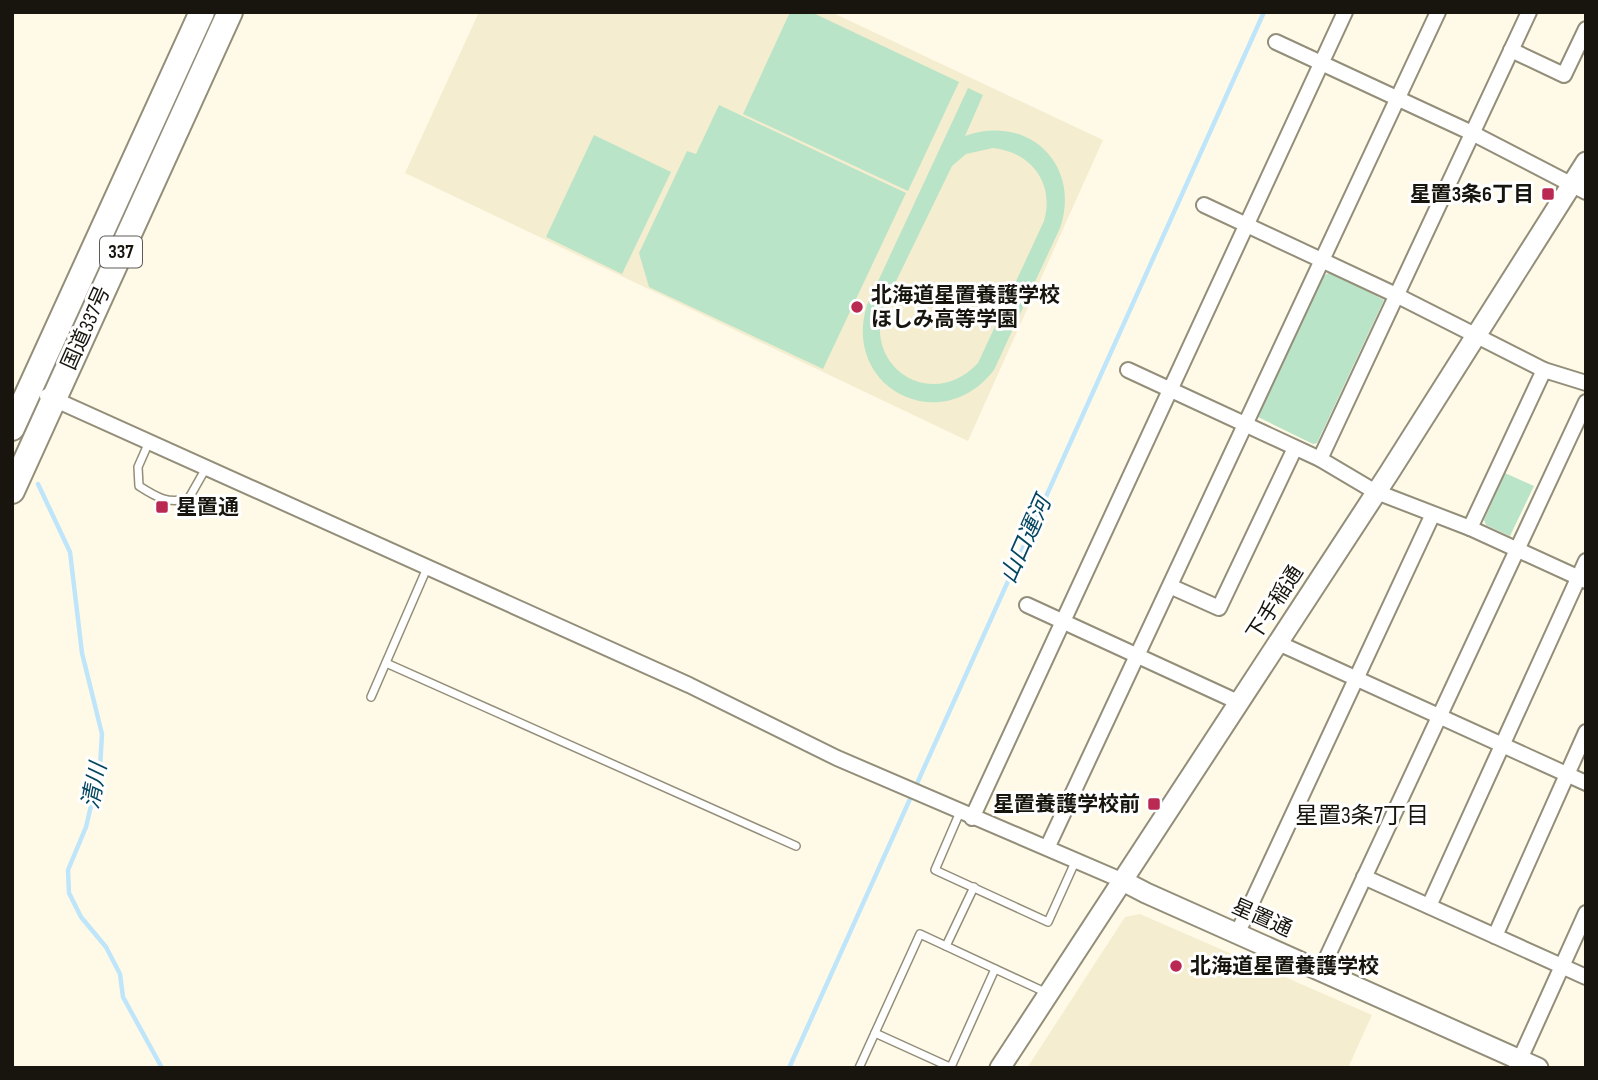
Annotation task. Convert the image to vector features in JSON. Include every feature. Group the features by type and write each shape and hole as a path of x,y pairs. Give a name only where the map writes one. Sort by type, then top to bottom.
{"highway":[{"name":"国道337号","path":"12,428 202,12"},
{"name":"国道337号","path":"12,491 230,12"}],"street":[{"path":"966,815 1063,621 1345,12"},
{"path":"1048,846 1438,12"},
{"path":"1320,459 1529,12"},
{"path":"1511,50 1564,75 1586,29"},
{"path":"1276,42 1472,132 1578,188"},
{"name":"下手稲通","path":"1000,1068 1474,336 1578,188 1586,162"},
{"path":"1204,205 1396,295 1544,369 1586,383"},
{"path":"1470,528 1544,369"},
{"path":"1128,370 1320,459 1374,491 1432,516 1470,528 1582,580"},
{"path":"30,388 689,685 905,788 1048,846 1121,880"},
{"path":"1321,970 1586,402"},
{"path":"1171,587 1219,608 1295,448"},
{"path":"1238,932 1432,516"},
{"path":"1429,906 1582,580 1586,561"},
{"path":"1027,605 1238,702"},
{"path":"1276,642 1586,783"},
{"path":"1495,936 1586,732"},
{"path":"1364,877 1586,977"},
{"name":"星置通","path":"1121,880 1518,1063 1538,1068"},
{"path":"1518,1063 1586,913"}],"lane":[{"path":"149,442 136,476 139,486 164,500 176,503 189,498 205,468"},
{"path":"371,697 427,568"},
{"path":"386,663 796,846"},
{"path":"966,815 935,870 1048,922 1077,860"},
{"path":"946,947 974,887"},
{"path":"859,1068 919,934 1047,993"},
{"path":"875,1033 935,1064 951,1068 995,969"}],"shaded area":[{"name":"北海道星置養護学校 ほしみ高等学園","path":"479,12 831,12 1103,140 968,441 405,173"},
{"name":"北海道星置養護学校","path":"1140,914 1372,1015 1348,1068 1027,1068 1125,917"}],"green space":[{"path":"790,12 811,12 959,82 908,191 743,114"},
{"path":"968,88 983,95 965,136 988,131 1009,132 1028,138 1044,149 1056,165 1063,183 1065,205 1060,228 994,370 972,390 948,401 924,402 901,394 882,380 868,360 863,334 867,305","holes":["993,148 1007,151 1029,163 1043,182 1047,207 1044,221 978,363 961,377 942,383 924,383 907,377 893,365 884,350 880,330 883,308 952,166 966,154"]},
{"path":"719,105 906,193 823,369 649,287 639,253 687,151 696,154"},
{"path":"594,135 671,172 622,274 546,237"},
{"path":"1330,272 1384,300 1317,443 1313,444 1258,417 1322,277"},
{"path":"1505,473 1534,486 1510,536 1486,525 1484,520"}],"waterway":[{"name":"山口運河","path":"789,1068 1264,12"},
{"name":"清川","path":"38,484 70,552 82,653 102,734 100,768 86,827 68,870 69,893 81,917 106,947 120,974 123,997 162,1068"}],"place":[{"name":"星置3条6丁目","path":"1548,194"},
{"name":"北海道星置養護学校 ほしみ高等学園","path":"857,307"},
{"name":"星置通","path":"162,507"},
{"name":"星置養護学校前","path":"1154,804"},
{"name":"北海道星置養護学校","path":"1176,966"}],"district":[{"name":"星置3条7丁目","path":"1362,816"}]}
